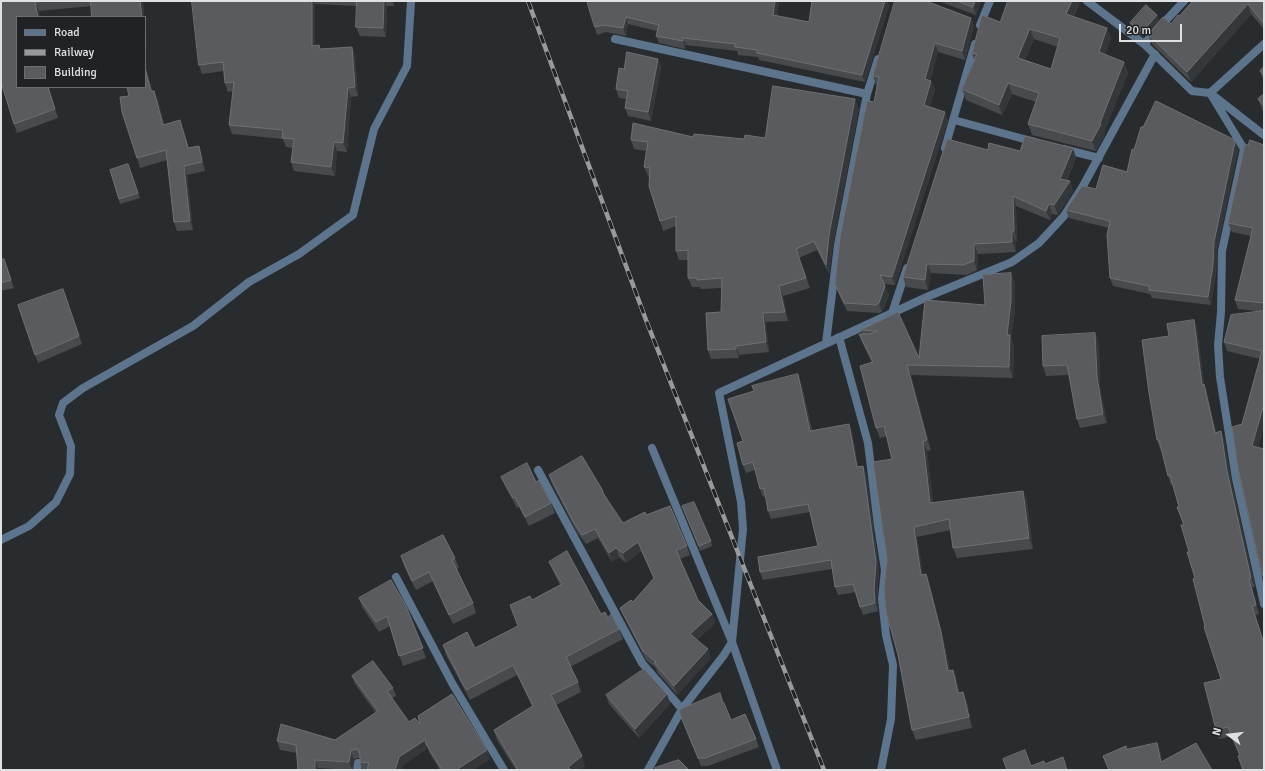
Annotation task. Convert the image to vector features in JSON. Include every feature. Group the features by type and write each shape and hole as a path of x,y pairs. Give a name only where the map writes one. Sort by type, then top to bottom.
{"street":[{"path":"1,540 29,526 56,502 70,474 70,446 59,414 63,403 83,388 193,326 249,282 299,254 353,215 374,129 407,66 411,1"},
{"path":"943,156 954,120 977,28 990,1"},
{"path":"1087,1 1144,44 1192,91 1210,93 1264,135"},
{"path":"1144,44 1184,1"},
{"path":"614,39 867,94"},
{"path":"1210,93 1264,44"},
{"path":"826,343 838,245 867,94 880,51"},
{"path":"648,770 682,708 724,655 732,642 743,522 742,502 719,393 740,385 826,343 929,296 1012,262 1039,243 1064,216 1099,158 1155,54"},
{"path":"1210,93 1244,149 1222,251 1221,312 1218,345 1220,377 1236,479 1264,604"},
{"path":"954,120 1099,158"},
{"path":"892,313 908,263"},
{"path":"839,337 868,443 885,570 882,599 886,635 893,665 891,719 882,770"},
{"path":"652,448 732,642 775,768"},
{"path":"538,470 642,663 682,708"},
{"path":"396,576 452,683 504,770"}],"building":[{"path":"1,1 45,1 35,2 38,16 16,16 16,88 48,88 55,109 14,124 1,82"},
{"path":"91,1 140,1 142,16 92,16"},
{"path":"192,1 312,1 312,46 319,45 320,49 352,47 355,87 348,88 343,143 334,142 331,167 291,162 294,139 282,138 283,130 229,125 234,82 225,83 223,62 199,65"},
{"path":"357,1 384,1 383,28 356,27"},
{"path":"587,1 775,1 773,15 809,22 812,1 885,1 862,75 757,53 757,50 735,47 735,44 683,38 683,41 656,36 659,25 626,17 623,28 603,25 595,27"},
{"path":"895,1 926,1 971,18 962,51 935,43 925,79 931,81 924,105 945,112 892,277 880,275 885,286 879,303 876,305 844,303 835,284 840,237 867,101 874,102 879,77 873,76"},
{"path":"958,1 975,1 973,7"},
{"path":"1008,1 1072,1 1066,14 1107,28 1099,52 1124,62 1100,123 1101,124 1092,141 1028,124 1039,93 1008,83 999,105 962,89 977,54 972,53 982,15 1000,22","holes":["1030,29 1060,38 1051,69 1018,58"]},
{"path":"1193,1 1264,1 1264,24 1248,4 1187,72 1148,34 1163,17 1171,24"},
{"path":"1146,5 1157,15 1142,32 1130,23"},
{"path":"627,52 658,59 648,112 625,108 628,91 616,89 619,68 624,69"},
{"path":"1264,67 1264,76 1260,71"},
{"path":"146,72 151,91 154,91 163,125 180,120 188,148 199,146 202,162 184,166 190,221 174,222 166,150 137,158 122,112 120,97 129,96 127,88 146,88"},
{"path":"773,86 855,99 829,235 826,265 814,241 796,249 806,278 779,286 785,312 763,313 766,342 736,346 736,349 708,350 706,313 721,312 722,278 697,280 697,278 688,278 688,250 676,251 676,216 660,221 649,186 650,168 644,167 648,142 631,140 633,123 693,137 694,134 744,139 745,135 765,138"},
{"path":"1264,94 1264,106 1258,99"},
{"path":"1156,101 1233,139 1235,142 1214,242 1213,265 1208,297 1149,290 1149,286 1110,278 1107,235 1110,221 1066,210 1082,186 1096,189 1103,165 1127,172 1132,149 1134,150 1141,127 1143,127"},
{"path":"1025,136 1073,148 1060,179 1070,181 1054,205 1049,204 1046,211 1013,196 1014,231 1012,231 1012,242 974,244 974,261 963,265 927,264 925,280 903,277 947,139 988,150 989,143 1020,151"},
{"path":"1250,140 1264,145 1264,303 1235,300 1253,228 1228,223 1245,144 1248,145"},
{"path":"128,164 138,193 119,199 110,170"},
{"path":"4,259 11,280 1,283 1,260"},
{"path":"1011,273 1011,301 1007,335 1010,335 1009,367 907,365 927,440 923,441 930,503 1023,491 1029,538 953,548 949,519 914,527 921,575 926,574 941,632 948,671 953,670 958,693 963,692 969,717 912,730 898,655 886,612 884,589 887,559 873,462 892,459 884,426 876,428 860,366 873,362 859,334 870,334 877,331 861,330 898,312 919,358 925,300 985,305 983,275"},
{"path":"63,289 79,336 35,355 18,305"},
{"path":"1264,311 1264,404 1252,446 1264,449 1264,575 1262,575 1238,469 1232,427 1242,424 1262,351 1224,342 1231,315"},
{"path":"1194,320 1202,385 1204,384 1215,433 1221,431 1227,471 1251,578 1249,579 1256,605 1252,606 1264,644 1264,770 1243,770 1238,756 1240,755 1228,727 1216,730 1204,683 1221,679 1204,627 1193,579 1195,578 1181,525 1184,525 1177,507 1179,507 1170,475 1168,476 1159,440 1157,440 1149,393 1142,340 1169,336 1167,324"},
{"path":"1095,333 1097,377 1103,414 1077,419 1067,365 1043,366 1042,336"},
{"path":"798,374 810,431 849,424 857,467 863,466 876,562 874,590 875,603 860,607 853,584 835,587 831,560 760,572 758,557 818,546 808,504 768,511 764,488 760,489 753,462 743,465 737,443 743,441 728,399 754,391 752,386"},
{"path":"582,456 603,491 602,492 623,523 645,512 646,515 670,506 687,546 676,550 698,600 712,614 690,634 708,649 674,686 654,663 656,662 643,651 620,608 631,600 633,602 654,578 638,542 623,553 616,548 609,553 595,529 582,535 574,523 549,475"},
{"path":"527,463 536,482 539,480 551,503 525,517 515,497 513,498 501,477"},
{"path":"694,502 711,541 699,546 682,506"},
{"path":"443,535 455,558 452,560 473,603 449,615 429,572 412,581 401,556"},
{"path":"567,551 601,614 605,612 608,618 611,614 619,629 566,657 578,682 551,695 582,756 568,767 571,770 518,770 494,730 533,706 513,665 466,690 443,645 467,632 475,648 518,626 510,605 530,596 532,600 562,584 549,562"},
{"path":"391,580 406,606 423,648 399,656 387,616 376,622 359,598"},
{"path":"373,661 393,688 387,691 409,722 415,718 420,724 418,716 452,694 487,750 456,770 442,770 425,740 399,757 395,770 367,770 369,763 360,762 360,755 358,750 355,749 351,751 349,762 315,760 315,770 298,770 296,745 277,741 281,724 335,740 378,711 352,676"},
{"path":"644,669 667,694 635,729 606,695"},
{"path":"720,693 731,720 745,714 756,739 705,758 698,758 679,712 681,709"},
{"path":"1157,743 1161,762 1196,743 1212,770 1109,770 1103,756 1126,746 1127,749"},
{"path":"1025,750 1031,766 1044,761 1045,764 1063,757 1067,770 1007,770 1003,759"},
{"path":"679,760 689,770 656,770 655,768"}],"railway":[{"path":"528,1 646,320 824,770"}]}
